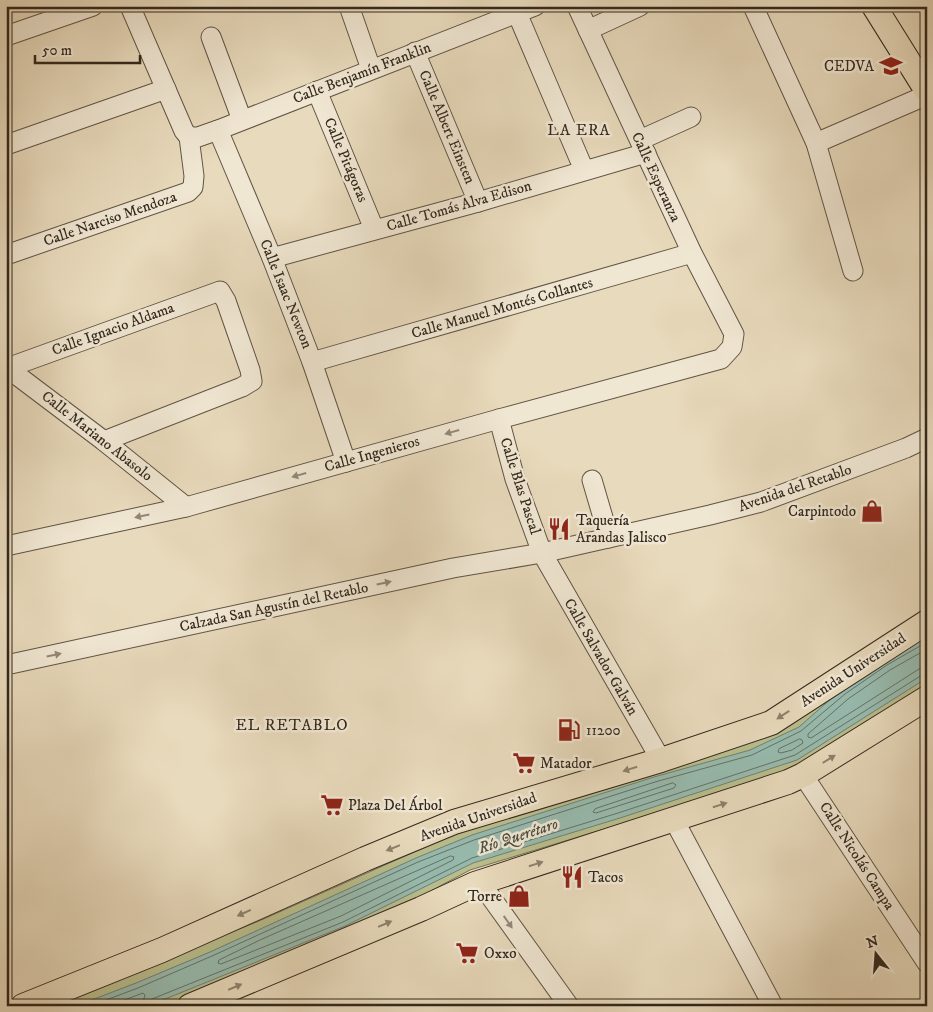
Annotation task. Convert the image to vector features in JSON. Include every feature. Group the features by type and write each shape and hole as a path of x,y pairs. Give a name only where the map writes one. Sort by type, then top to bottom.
{"main road":[{"path":"874,6 927,91"},
{"name":"Avenida Universidad","path":"22,1006 162,950 365,859 454,822 661,760 771,723 927,622"},
{"path":"190,1006 421,909 480,882 788,782 927,698"}],"street":[{"path":"6,36 93,6"},
{"path":"130,6 184,131 189,137"},
{"path":"349,6 371,70"},
{"name":"Calle Benjamín Franklin","path":"189,137 198,137 218,130 535,6"},
{"name":"Calle Esperanza","path":"577,6 692,253 734,334 732,347"},
{"path":"588,30 640,6"},
{"path":"753,6 816,143 854,271"},
{"path":"517,13 584,170"},
{"path":"211,37 242,120"},
{"name":"Calle Albert Einsten","path":"415,52 478,202"},
{"path":"6,145 166,89"},
{"name":"Calle Pitágoras","path":"317,91 374,229"},
{"path":"816,143 927,94"},
{"name":"Calle Tomás Alva Edison","path":"272,258 478,202 584,170 643,147 691,117"},
{"name":"Calle Isaac Newton","path":"218,130 272,258 312,362 346,462"},
{"name":"Calle Narciso Mendoza","path":"6,255 188,192 193,187 194,176 189,137"},
{"name":"Calle Manuel Montés Collantes","path":"312,362 692,253"},
{"name":"Calle Ignacio Aldama","path":"7,367 220,291 226,301 252,381 242,387 104,441"},
{"name":"Calle Ingenieros","path":"6,546 186,507 721,359 732,347"},
{"name":"Calle Mariano Abasolo","path":"7,367 186,507"},
{"name":"Calle Blas Pascal","path":"499,419 515,480 542,553"},
{"name":"Avenida del Retablo","path":"542,553 761,502 906,448 927,438"},
{"path":"592,480 609,538"},
{"name":"Calzada San Agustín del Retablo","path":"6,665 453,568 542,553"},
{"name":"Calle Salvador Galván","path":"542,553 661,760"},
{"name":"Calle Nicolás Campa","path":"803,774 927,964"},
{"path":"674,820 774,1006"},
{"path":"480,882 569,1006"}],"green space":[{"path":"927,633 927,684 788,773 470,870 365,926 169,1006 51,1006 259,921 477,824 659,771"}],"water":[{"name":"Río Querétaro","path":"927,636 927,678 797,760 620,818 473,863 345,926 148,1006 76,1006 210,952 416,858 472,835 654,777 750,750 799,727 841,690"}],"place":[{"name":"CEDVA","path":"891,66"},
{"name":"Carpintodo","path":"872,511"},
{"name":"Taquería Arandas Jalisco","path":"559,529"},
{"name":"11200","path":"569,730"},
{"name":"Matador","path":"524,763"},
{"name":"Plaza Del Árbol","path":"332,805"},
{"name":"Tacos","path":"572,877"},
{"name":"Torre","path":"519,896"},
{"name":"Oxxo","path":"467,953"}],"district":[{"name":"LA ERA","path":"579,130"},
{"name":"EL RETABLO","path":"292,725"}]}
